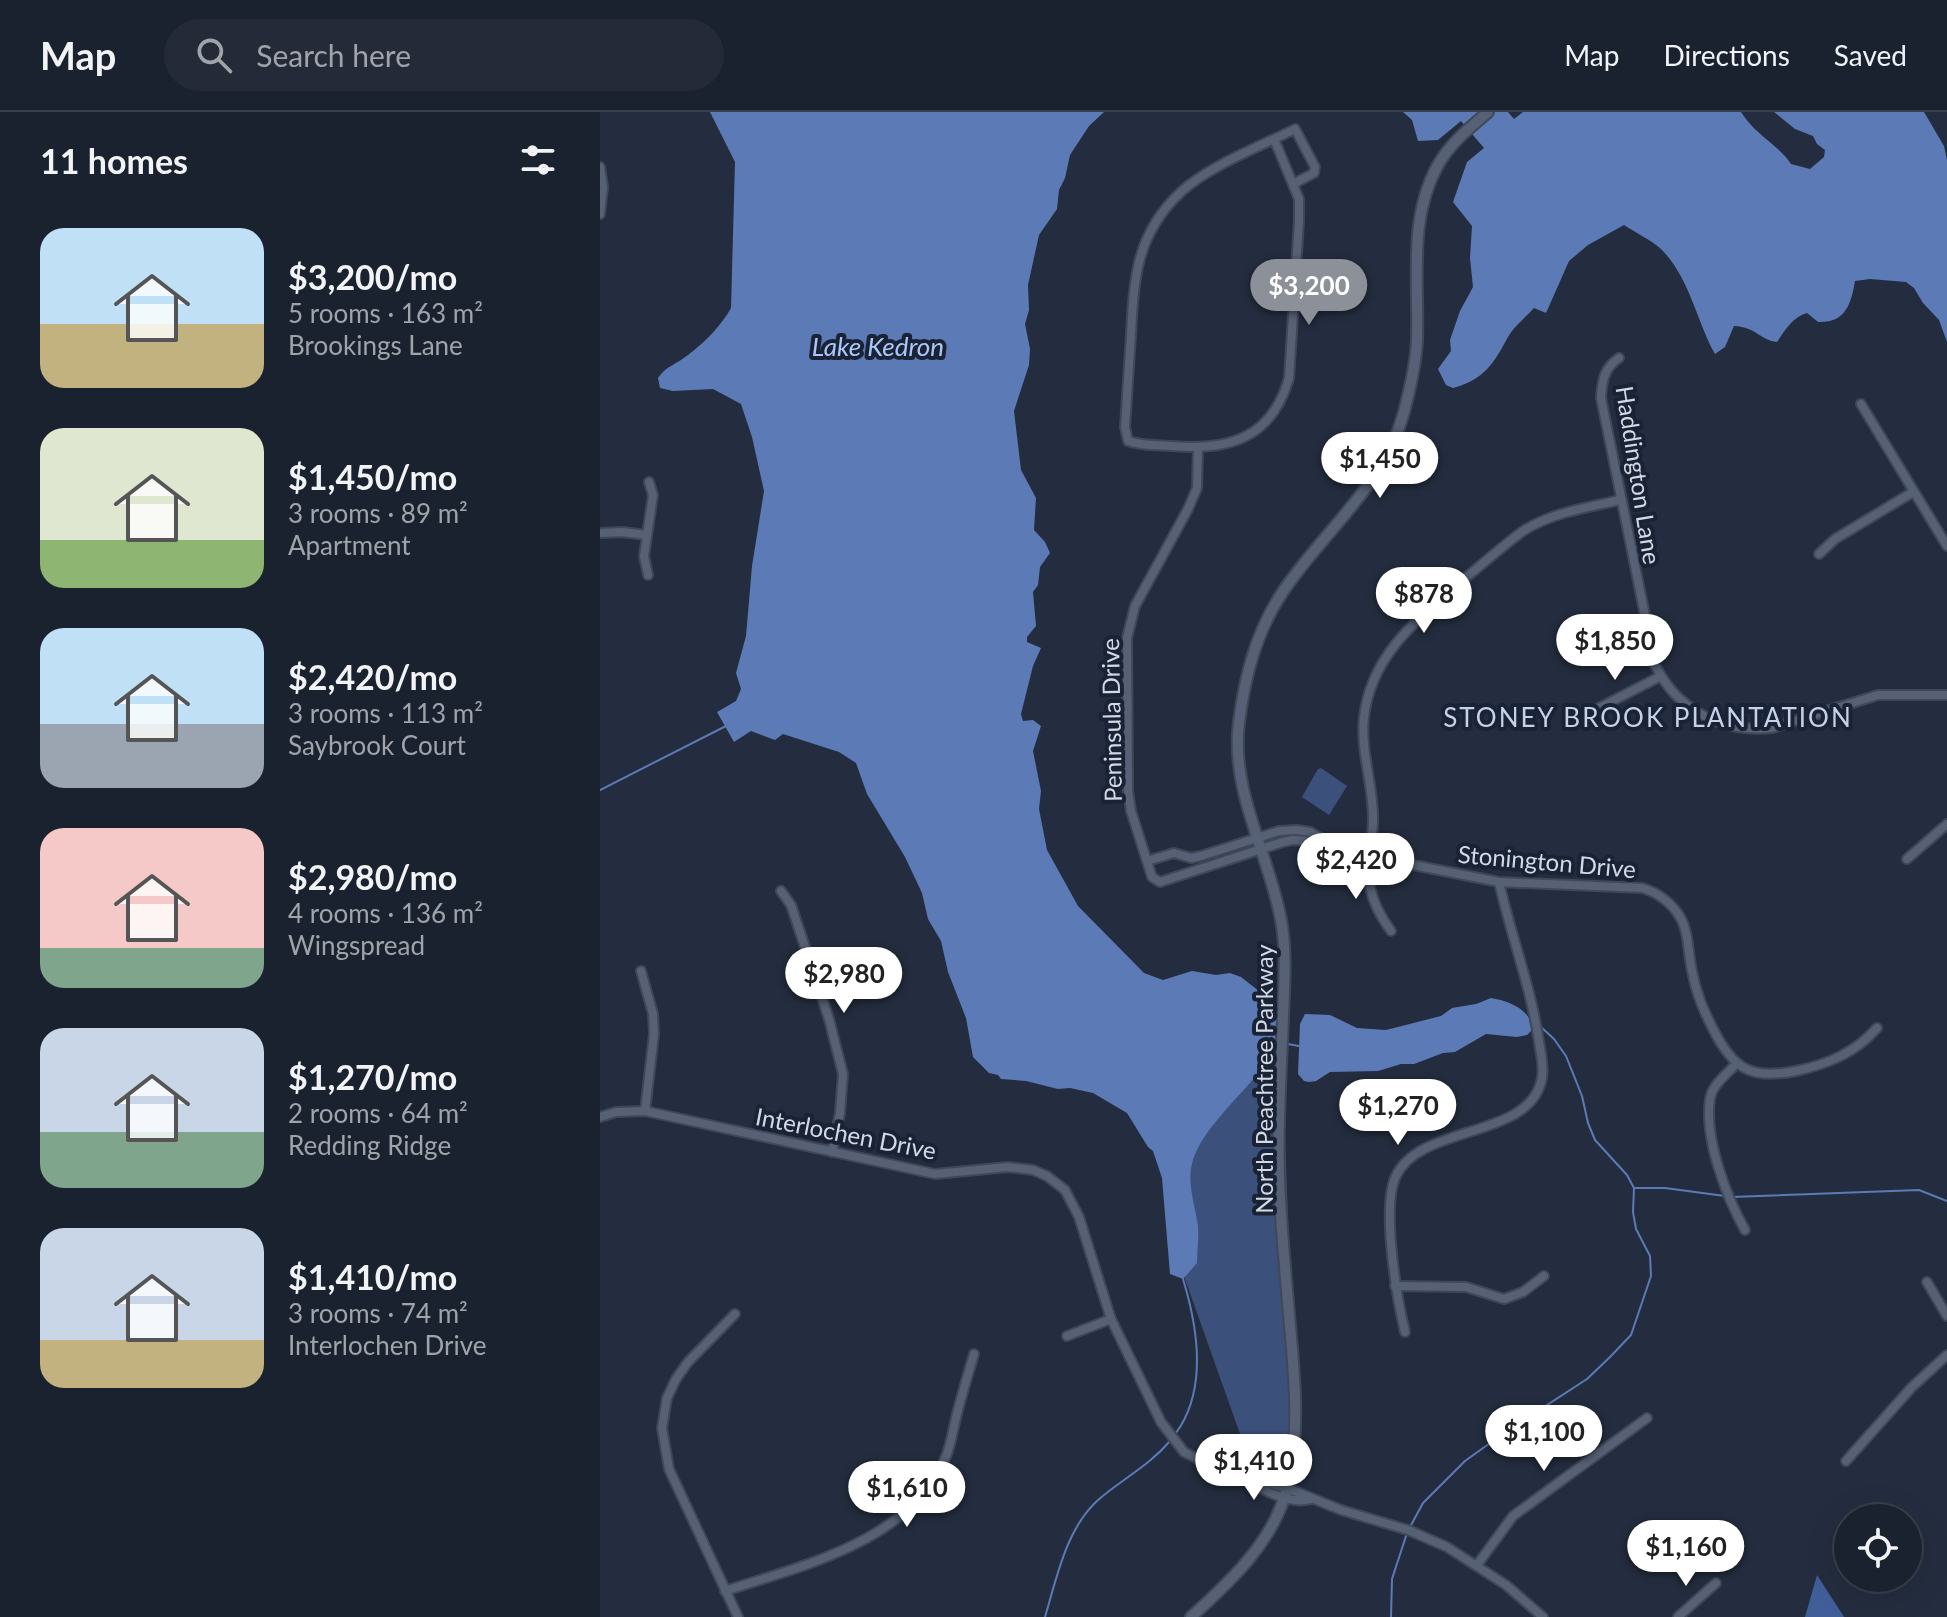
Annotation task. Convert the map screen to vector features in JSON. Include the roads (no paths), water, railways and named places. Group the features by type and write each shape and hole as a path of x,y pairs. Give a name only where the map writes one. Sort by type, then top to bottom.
{"street":[{"name":"North Peachtree Parkway","path":"1191,1617 1261,1543 1285,1492 1296,1439 1279,1182 1284,945 1277,898 1243,790 1238,727 1250,660 1261,631 1281,595 1371,484 1397,437 1411,385 1417,345 1420,213 1431,180 1451,146 1488,112"},
{"path":"1274,139 1299,199 1289,378 1283,397 1268,421 1252,434 1227,445 1198,449 1128,441 1134,276 1146,238 1164,210 1184,189 1223,165 1274,139 1295,129 1315,167 1314,173 1293,184"},
{"path":"600,167 603,195 600,214"},
{"name":"Haddington Lane","path":"1619,358 1607,369 1601,398 1645,626 1655,665 1676,696 1697,713 1732,727 1748,729 1772,728 1878,695 1947,695"},
{"path":"1861,404 1947,546"},
{"name":"Peninsula Drive","path":"1147,861 1128,791 1127,638 1135,606 1197,488 1198,449"},
{"path":"648,575 644,556 653,495 649,482"},
{"path":"1819,554 1835,539 1913,492"},
{"path":"1391,931 1376,912 1370,892 1368,856 1373,820 1364,715 1376,672 1386,654 1420,616 1523,531 1563,512 1620,500"},
{"path":"600,533 647,535"},
{"path":"1577,712 1595,710 1661,676"},
{"path":"1907,859 1947,824"},
{"name":"Stonington Drive","path":"1258,838 1279,831 1297,830 1310,832 1368,856 1499,882 1642,888 1666,901 1680,916 1699,1003 1721,1046 1736,1064"},
{"path":"1258,838 1194,858 1174,853 1147,861 1152,877 1160,882 1262,850"},
{"name":"Stonington Drive","path":"1262,850 1292,840 1328,842"},
{"path":"1194,858 1197,870"},
{"path":"1405,1332 1395,1286 1389,1207 1394,1179 1401,1166 1418,1151 1514,1114 1531,1099 1542,1073 1537,1023 1499,882"},
{"path":"781,891 791,905 826,1009 843,1074 840,1113 832,1152"},
{"path":"641,971 653,1014 654,1034 645,1111"},
{"path":"1745,1230 1726,1192 1711,1124 1710,1098 1717,1084 1736,1064 1764,1075 1822,1065 1855,1047 1877,1028"},
{"name":"Interlochen Drive","path":"600,1117 616,1112 645,1111 935,1174 1008,1167 1033,1170 1047,1176 1065,1190 1079,1217 1111,1319 1171,1437 1184,1452 1204,1464 1241,1476 1254,1485 1285,1492"},
{"path":"1395,1286 1466,1287 1504,1299 1523,1292 1544,1276"},
{"path":"1927,1282 1947,1316"},
{"path":"735,1314 676,1379 667,1398 662,1428 669,1469 738,1617"},
{"path":"1067,1336 1111,1319"},
{"path":"725,1591 824,1558 862,1541 911,1505 924,1492 945,1458 974,1354"},
{"path":"1846,1461 1912,1387 1947,1355"},
{"path":"1477,1565 1513,1516 1647,1418"},
{"path":"1285,1492 1302,1501 1311,1499 1408,1530 1447,1547 1506,1585 1543,1617"},
{"path":"1678,1617 1716,1583"}],"water":[{"name":"Lake Kedron","path":"710,112 1104,112 1089,126 1070,155 1059,190 1057,209 1039,235 1028,285 1029,310 1025,324 1030,349 1029,365 1014,411 1021,470 1036,498 1034,530 1050,553 1040,567 1038,585 1033,592 1036,626 1027,637 1027,642 1041,648 1033,666 1021,714 1023,721 1033,720 1041,726 1033,751 1047,850 1078,906 1144,973 1163,980 1192,971 1216,975 1230,973 1241,977 1273,1002 1279,1039 1278,1056 1220,1116 1193,1160 1191,1185 1198,1226 1197,1263 1183,1279 1170,1274 1162,1178 1153,1151 1127,1113 1093,1093 1001,1079 989,1073 973,1057 966,1018 948,972 941,941 928,919 922,893 905,857 867,794 856,763 839,752 783,734 775,740 751,731 734,742 717,712 736,701 741,689 736,673 746,636 752,566 764,491 741,404 713,389 673,391 660,388 658,378 706,339 731,308 735,162"},
{"path":"1403,112 1508,112 1514,119 1523,112 1741,112 1753,128 1791,164 1810,169 1824,157 1825,150 1813,136 1795,129 1774,112 1924,112 1944,146 1947,160 1947,342 1939,320 1914,288 1906,282 1870,279 1855,281 1849,305 1835,319 1818,322 1807,313 1790,324 1777,342 1734,326 1725,347 1715,354 1686,286 1671,260 1657,246 1624,225 1588,245 1569,261 1546,313 1534,308 1513,329 1487,369 1473,380 1453,388 1446,385 1438,369 1451,351 1450,340 1473,287 1470,258 1472,226 1453,202 1467,162 1484,148 1461,121 1438,140 1418,141 1412,120"},
{"path":"1491,998 1505,1001 1523,1011 1533,1029 1527,1035 1517,1037 1486,1034 1455,1052 1378,1071 1330,1072 1309,1082 1298,1074 1300,1024 1305,1014 1330,1015 1357,1028 1386,1030 1441,1016 1452,1008"}],"waterway":[{"path":"600,790 726,726"},
{"path":"1410,1527 1423,1503 1465,1461 1587,1379 1610,1357 1631,1335 1651,1276 1650,1256 1636,1229 1634,1188 1627,1175 1595,1140 1566,1056 1541,1027"},
{"path":"1288,1044 1299,1046"},
{"path":"1635,1188 1665,1188 1725,1196"},
{"path":"1731,1197 1919,1190 1947,1201"},
{"path":"1176,1433 1193,1397 1197,1358 1193,1318 1183,1279"},
{"path":"1045,1617 1064,1554 1087,1512 1170,1441"},
{"path":"1391,1617 1392,1579 1407,1533"}],"district":[{"name":"STONEY BROOK PLANTATION","path":"1648,717"}]}
